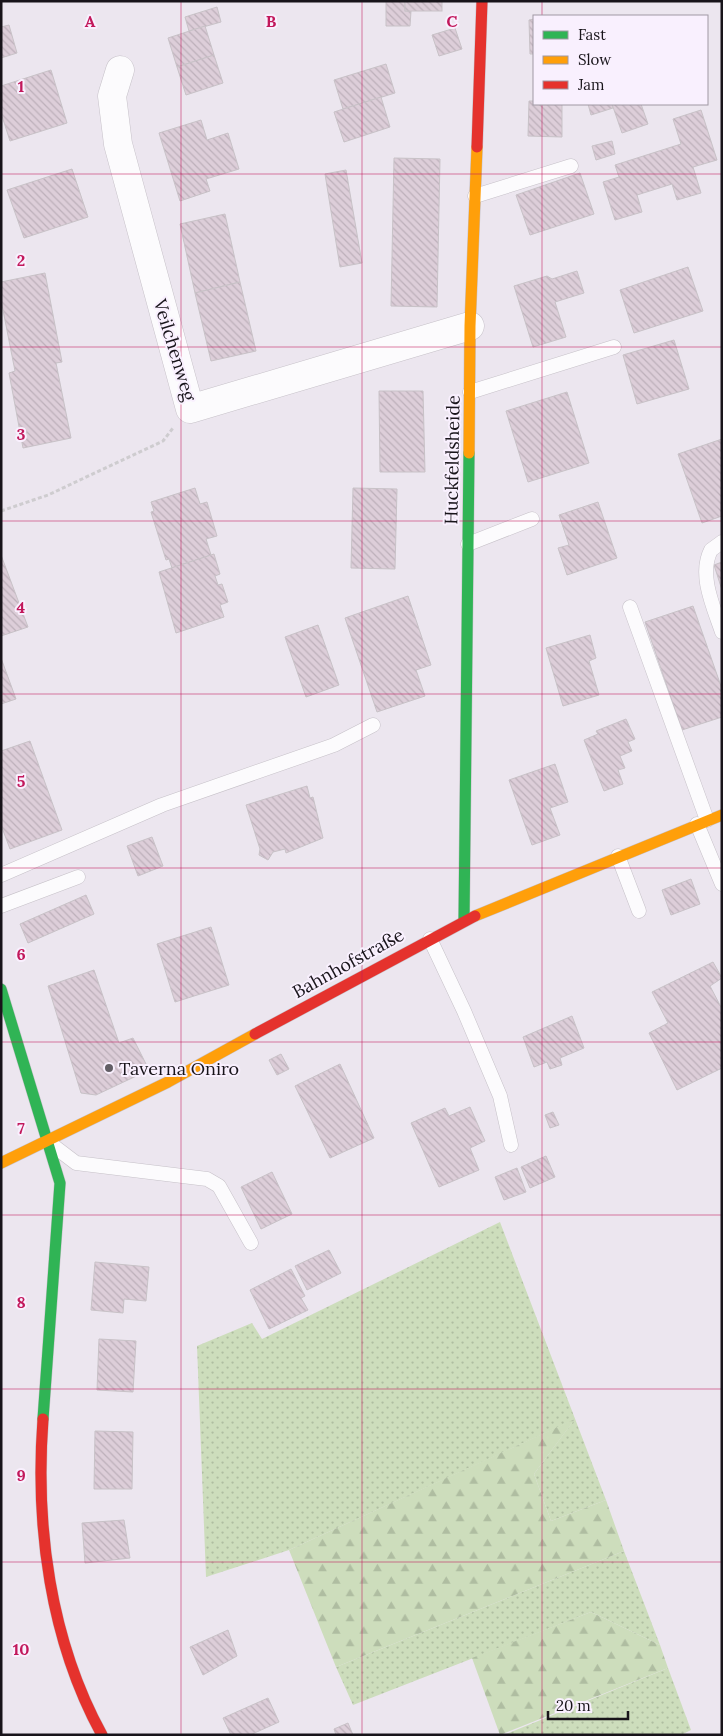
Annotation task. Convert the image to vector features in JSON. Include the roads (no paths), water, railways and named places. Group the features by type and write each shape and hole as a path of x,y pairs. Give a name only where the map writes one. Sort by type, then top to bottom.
{"street":[{"name":"Huckfeldsheide","path":"464,920 470,326 482,1"},
{"name":"Veilchenweg","path":"120,70 112,96 118,144 190,409 470,326"},
{"name":"Bahnhofstraße","path":"1,1163 168,1082 464,920 722,815"},
{"path":"1,989 60,1183 41,1444 44,1542 59,1630 90,1713 102,1735"}],"lane":[{"path":"475,196 572,166"},
{"path":"470,392 614,347"},
{"path":"468,544 532,519"},
{"path":"722,542 711,550 706,571 709,593 722,632"},
{"path":"630,607 722,884"},
{"path":"1,876 162,805 334,745 373,725"},
{"path":"618,856 639,911"},
{"path":"1,906 78,877"},
{"path":"430,938 464,1011 500,1096 511,1145"},
{"path":"47,1140 76,1163 207,1179 219,1186 251,1243"}],"place":[{"name":"Taverna Oniro","path":"109,1068"}]}
